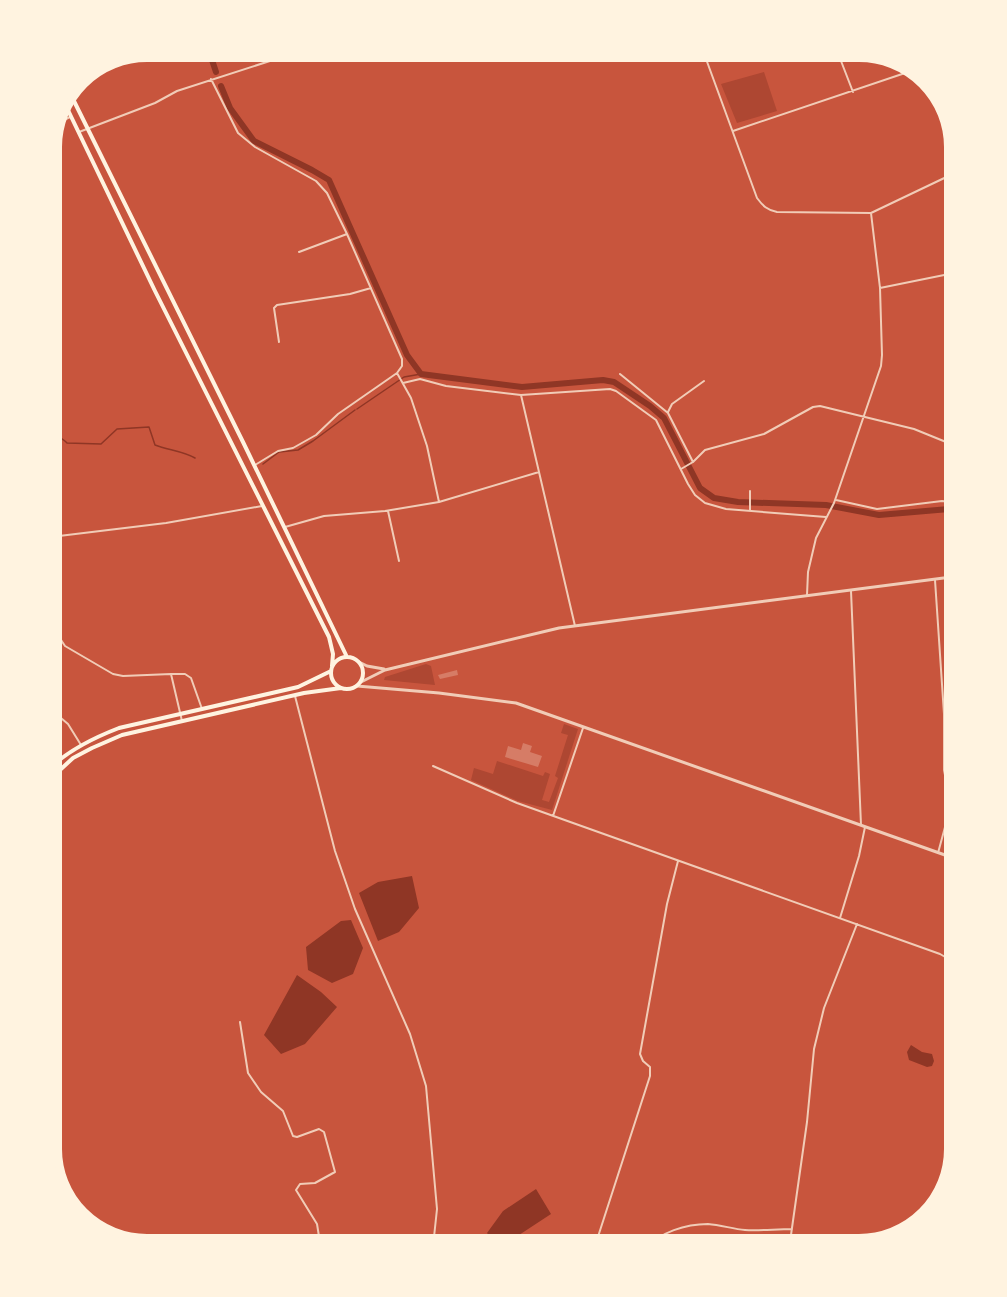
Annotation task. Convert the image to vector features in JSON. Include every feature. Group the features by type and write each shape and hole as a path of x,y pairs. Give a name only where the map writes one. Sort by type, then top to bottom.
{"main road":[{"path":"73,99 285,527 346,657"},
{"path":"68,109 155,291 329,637 333,654 333,682 341,688"},
{"path":"58,762 81,745 119,728 298,687 332,669 338,660 346,657 359,662 363,670 359,684 352,689 341,688 295,695 122,735 92,748 58,771"}],"street":[{"path":"79,132 177,92 275,58"},
{"path":"706,59 757,198 769,210 871,213 948,176"},
{"path":"840,59 853,92"},
{"path":"733,131 907,73"},
{"path":"211,80 238,133 255,147 317,181 327,193 402,359 402,366 398,373 338,414 316,435 293,447 278,451 254,466"},
{"path":"64,120 71,116"},
{"path":"807,596 810,561 816,538 834,501 877,381 882,355 880,288 871,213"},
{"path":"299,252 347,234"},
{"path":"880,288 948,274"},
{"path":"279,342 274,313 277,305 350,294 371,288"},
{"path":"398,373 411,398 427,446 439,502"},
{"path":"620,374 668,413 693,462"},
{"path":"403,383 420,379 446,386 521,395 604,388 616,391 656,420 695,495 705,503 726,509 826,517"},
{"path":"668,413 672,404 704,381"},
{"path":"521,395 575,626"},
{"path":"681,469 693,462 705,450 764,434 813,407 829,407 864,415 914,429 948,442"},
{"path":"285,527 324,516 388,511 439,502 539,472"},
{"path":"750,491 750,510"},
{"path":"834,501 877,509 948,502"},
{"path":"59,536 166,523 265,506"},
{"path":"388,511 399,561"},
{"path":"359,684 385,670 472,648 575,626 948,577"},
{"path":"934,579 943,692 944,770 948,790"},
{"path":"840,918 859,856 863,826 851,591"},
{"path":"59,636 65,646 113,674 123,676 184,674 191,678 197,690 201,709"},
{"path":"359,662 385,670"},
{"path":"171,674 182,721"},
{"path":"359,684 516,703 948,856"},
{"path":"295,695 338,861 355,909 410,1034 426,1086 437,1209 434,1238"},
{"path":"58,716 68,724 81,745"},
{"path":"553,816 584,726"},
{"path":"433,766 517,803 948,959"},
{"path":"938,853 948,816"},
{"path":"598,1238 650,1076 650,1067 640,1054 667,904 678,861"},
{"path":"791,1238 807,1122 814,1049 824,1008 857,924"},
{"path":"240,1022 248,1073 261,1092 283,1111 293,1136 297,1137 319,1129 324,1132 335,1173 315,1183 300,1184 296,1190 317,1224 319,1238"},
{"path":"658,1238 669,1232 707,1224 745,1230 792,1228"}],"shaded area":[{"path":"764,72 777,111 737,123 721,84"},
{"path":"426,664 431,666 435,685 384,680 385,677"},
{"path":"564,724 578,729 552,810 518,801 471,780 474,768 493,774 497,761 543,776 545,772 550,774 542,800 549,802 558,778 555,776 568,735 561,733"},
{"path":"412,876 419,908 399,932 378,941 359,893 378,882"},
{"path":"351,920 363,948 353,974 332,983 308,970 306,947 341,921"},
{"path":"297,975 337,1007 305,1044 281,1054 264,1035"},
{"path":"911,1045 922,1052 932,1054 934,1061 932,1066 927,1067 909,1060 907,1052"},
{"path":"945,1055 948,1055 948,1088 945,1077"},
{"path":"536,1189 551,1214 519,1235 511,1238 491,1238 487,1233 503,1211"}],"building":[{"path":"457,670 458,675 440,679 438,675"},
{"path":"523,743 532,746 530,752 542,756 538,767 505,757 508,746 521,750"}],"waterway":[{"path":"211,58 216,72"},
{"path":"221,86 230,108 254,141 329,180 407,355 421,374 522,387 603,380 614,382 664,418 700,488 714,498 738,502 826,505 879,515 948,509"},
{"path":"357,409 404,377 421,374"},
{"path":"263,464 279,452 298,450 355,410"},
{"path":"59,437 67,443 101,444 117,429 149,427 155,445 195,458"}]}
